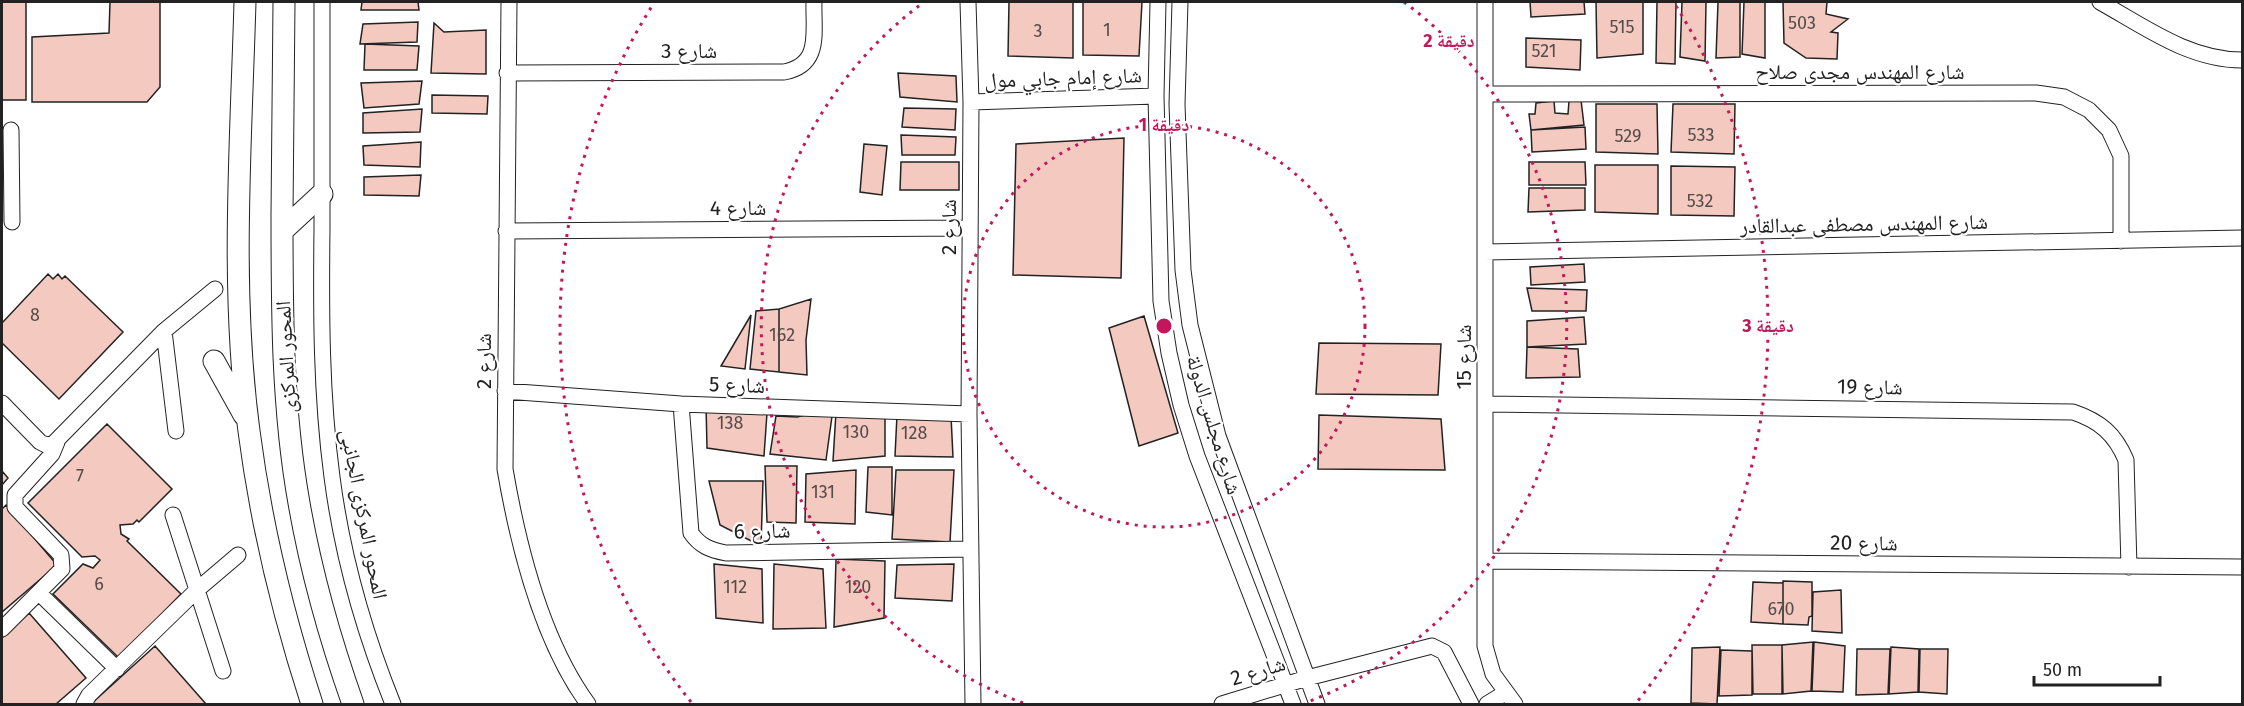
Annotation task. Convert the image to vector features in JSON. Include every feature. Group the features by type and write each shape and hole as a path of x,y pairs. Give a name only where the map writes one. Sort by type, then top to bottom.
{"main road":[{"name":"المحور المركزى","path":"245,2 238,225 242,352 248,422 260,506 276,582 312,705"},
{"name":"المحور المركزى","path":"284,2 282,231 284,355 289,428 299,502 317,587 353,705"},
{"path":"282,231 322,194"},
{"path":"214,361 248,422"}],"street":[{"name":"المحور المركزى الجانبى","path":"322,2 321,341 324,411 332,480 345,548 362,615 393,705"},
{"name":"شارع 2","path":"509,2 505,469 515,530 553,642 588,705"},
{"name":"شارع 3","path":"507,73 772,72 798,69 809,59 813,49 814,2"},
{"name":"شارع 2","path":"968,2 971,102 969,414 973,705"},
{"name":"شارع مجلس الدولة","path":"1158,2 1156,96 1161,301 1169,353 1181,405 1197,456 1293,705"},
{"name":"شارع مجلس الدولة","path":"1179,2 1177,104 1183,270 1190,325 1218,436 1317,705"},
{"name":"شارع 15","path":"1485,2 1485,646 1493,674 1515,705"},
{"path":"2100,2 2191,52 2210,58 2242,60"},
{"name":"شارع المهندس مجدى صلاح","path":"1485,94 2037,93 2064,97 2089,110 2109,130 2121,156 2121,241"},
{"name":"شارع إمام جابي مول","path":"971,102 1156,96"},
{"path":"11,130 12,222"},
{"name":"شارع 4","path":"506,231 970,228"},
{"name":"شارع المهندس مصطفى عبدالقادر","path":"1485,252 2242,238"},
{"path":"2,403 43,444 50,446 57,442 164,331 215,290"},
{"path":"164,331 176,431"},
{"name":"شارع 5","path":"505,392 681,404 969,414"},
{"name":"شارع 6","path":"681,404 692,533 698,543 712,550 726,553 971,549"},
{"name":"شارع 19","path":"1485,404 2073,412 2093,418 2109,431 2126,460 2129,567"},
{"path":"2,629 57,575 63,562 61,555 15,507 14,501 15,495 52,454 57,442"},
{"path":"173,514 223,671"},
{"path":"84,705 89,695 198,589 238,555"},
{"name":"شارع 20","path":"1485,561 2242,567"},
{"path":"39,593 117,669"},
{"name":"شارع 2","path":"1222,705 1307,678 1432,646 1444,652 1472,705"},
{"path":"1487,705 1505,693"}],"building":[{"path":"2,2 26,2 26,100 2,100"},
{"path":"110,2 160,2 160,87 147,102 32,102 32,37 109,33"},
{"path":"362,2 418,2 419,10 361,10"},
{"path":"1009,2 1073,2 1073,58 1008,56"},
{"path":"1083,2 1142,2 1139,56 1083,55"},
{"path":"1530,2 1584,2 1585,14 1531,17"},
{"path":"1596,2 1643,2 1643,54 1597,58"},
{"path":"1657,2 1676,2 1675,64 1656,63"},
{"path":"1682,2 1706,2 1705,61 1680,57"},
{"path":"1718,2 1740,2 1740,57 1716,58"},
{"path":"1744,2 1765,2 1765,58 1742,54"},
{"path":"1783,2 1827,2 1826,14 1848,19 1831,32 1838,33 1837,59 1806,58 1784,43"},
{"path":"418,22 417,42 360,44 363,24"},
{"path":"434,23 444,32 486,30 486,74 431,73"},
{"path":"1526,38 1581,40 1580,70 1526,67"},
{"path":"365,44 419,46 417,70 364,70"},
{"path":"898,73 956,76 957,102 900,97"},
{"path":"422,81 419,104 364,108 361,83"},
{"path":"432,95 488,96 487,114 432,113"},
{"path":"1581,100 1584,125 1531,130 1529,114 1535,114 1536,103 1554,101 1555,113 1568,114 1569,101"},
{"path":"1596,104 1657,104 1658,154 1596,152"},
{"path":"1673,104 1735,104 1734,154 1671,152"},
{"path":"904,108 956,109 955,130 902,127"},
{"path":"422,109 420,132 363,133 363,113"},
{"path":"1585,127 1586,149 1532,152 1531,130"},
{"path":"901,135 956,137 955,155 902,155"},
{"path":"1124,138 1121,278 1013,275 1016,144"},
{"path":"421,142 420,167 364,165 363,146"},
{"path":"864,144 887,146 882,195 860,192"},
{"path":"901,162 959,162 959,190 900,190"},
{"path":"1529,162 1585,162 1586,185 1529,185"},
{"path":"1595,165 1658,165 1658,214 1595,212"},
{"path":"1671,166 1735,167 1734,216 1671,215"},
{"path":"421,175 419,196 364,195 364,177"},
{"path":"1529,188 1585,188 1585,210 1528,212"},
{"path":"1584,264 1585,282 1531,285 1530,267"},
{"path":"48,274 53,279 58,274 62,279 65,276 123,332 59,399 2,343 2,323"},
{"path":"1527,288 1587,290 1586,311 1532,311"},
{"path":"811,299 806,340 807,375 779,372 779,309"},
{"path":"779,309 779,372 750,369 756,311"},
{"path":"751,315 745,369 721,366"},
{"path":"1144,316 1178,433 1139,446 1109,328"},
{"path":"1584,317 1586,344 1527,347 1527,321"},
{"path":"1319,343 1441,344 1438,395 1316,394"},
{"path":"1527,347 1578,349 1580,377 1526,378"},
{"path":"706,405 767,413 764,456 707,448"},
{"path":"833,409 826,460 770,454 776,416 797,417"},
{"path":"836,412 885,415 885,456 833,461"},
{"path":"897,415 951,416 953,457 895,456"},
{"path":"1319,415 1441,419 1445,470 1318,469"},
{"path":"107,424 172,489 139,522 137,520 133,524 120,525 121,534 129,539 127,541 181,594 119,658 53,594 83,564 93,568 100,560 95,556 82,557 28,503"},
{"path":"765,466 797,466 796,523 767,522"},
{"path":"868,467 892,467 892,515 866,512"},
{"path":"856,470 855,524 805,522 806,474"},
{"path":"896,470 954,470 950,542 892,539"},
{"path":"2,471 8,478 2,485"},
{"path":"709,481 763,481 761,546 720,525"},
{"path":"6,505 57,565 2,612 2,509"},
{"path":"836,559 885,561 884,618 834,627"},
{"path":"714,564 762,569 763,623 716,618"},
{"path":"774,564 823,569 826,628 773,629"},
{"path":"954,564 952,601 895,598 897,565"},
{"path":"1783,581 1812,582 1812,616 1809,617 1808,625 1783,624"},
{"path":"1753,582 1783,583 1783,624 1751,622"},
{"path":"1841,590 1842,633 1812,631 1813,592"},
{"path":"29,613 86,678 56,704 2,704 2,638"},
{"path":"1813,642 1811,691 1783,694 1782,645"},
{"path":"1814,642 1845,646 1843,692 1812,691"},
{"path":"1752,645 1782,645 1782,694 1753,694"},
{"path":"155,646 206,704 91,704"},
{"path":"1720,647 1717,704 1691,703 1692,648"},
{"path":"1891,647 1919,649 1918,692 1889,694"},
{"path":"1857,649 1890,649 1888,694 1856,695"},
{"path":"1920,649 1948,649 1947,694 1919,692"},
{"path":"1721,650 1752,651 1752,695 1719,696"}]}
